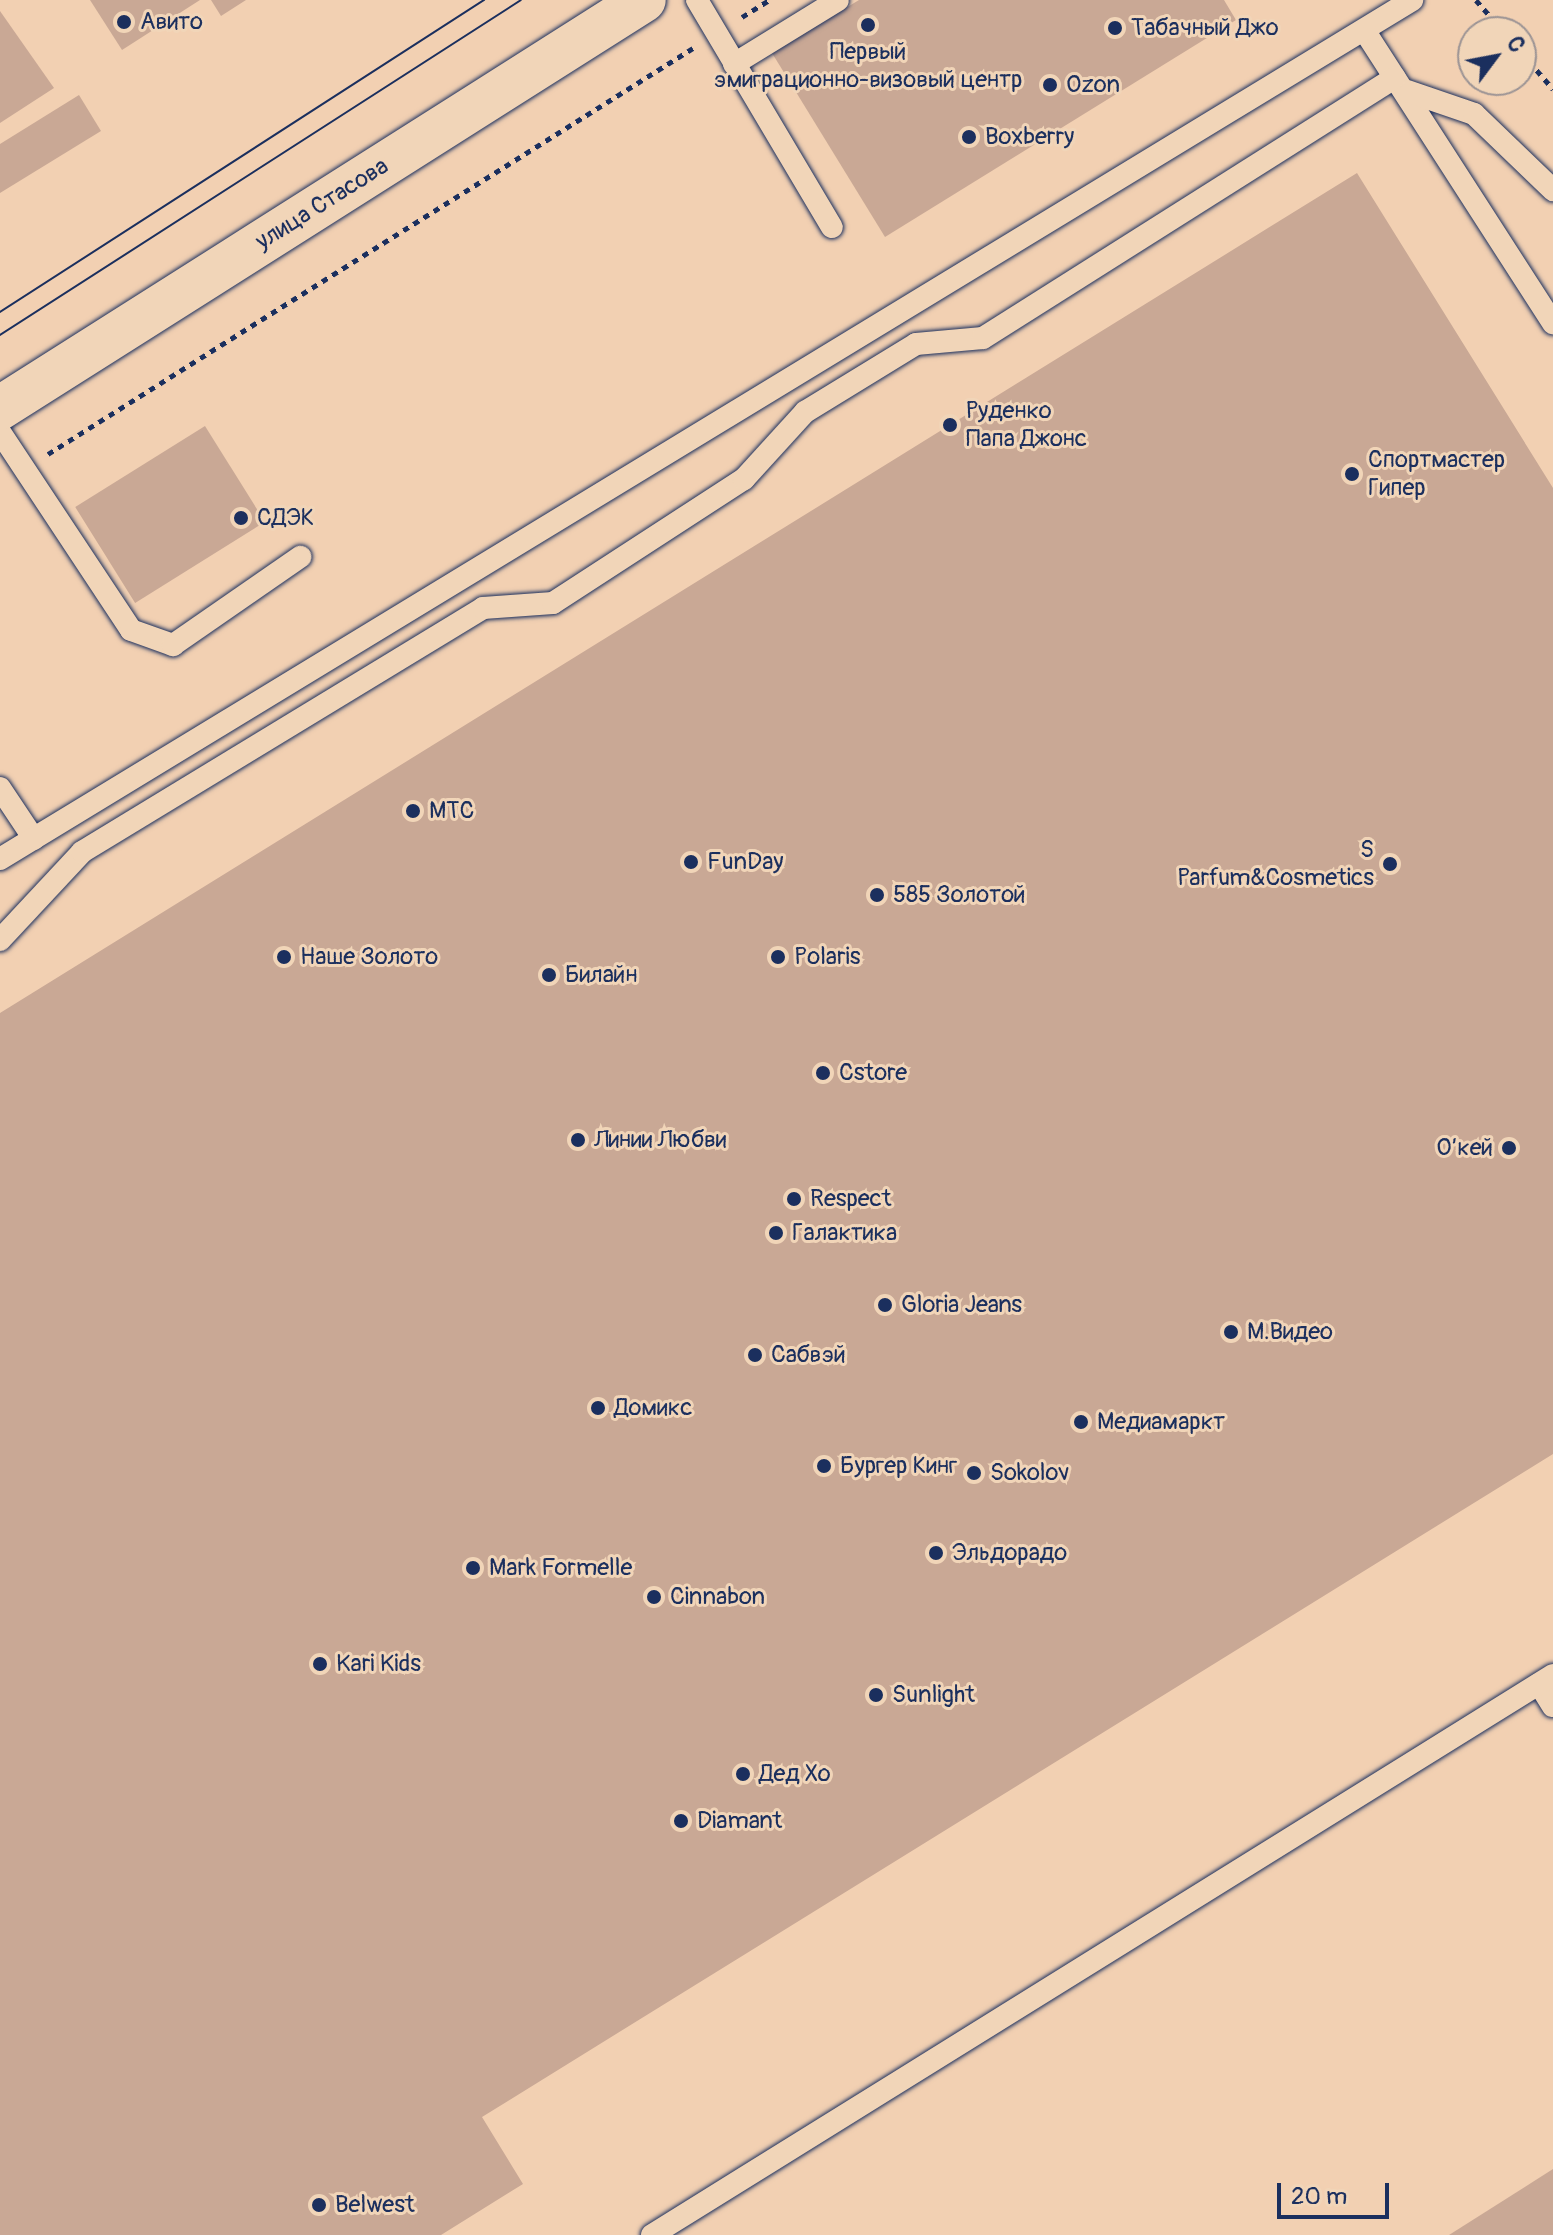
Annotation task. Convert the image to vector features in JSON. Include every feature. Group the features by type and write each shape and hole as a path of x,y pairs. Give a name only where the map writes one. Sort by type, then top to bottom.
{"street":[{"name":"улица Стасова","path":"0,408 644,0"}],"lane":[{"path":"697,0 832,227"},
{"path":"734,64 838,0"},
{"path":"0,859 1412,0"},
{"path":"1364,30 1553,323"},
{"path":"1401,85 1474,114 1553,190"},
{"path":"0,940 82,852 483,608 553,603 744,479 805,412 916,344 983,338 1401,85"},
{"path":"0,432 131,630 173,645 300,557"},
{"path":"0,788 34,839"},
{"path":"652,2235 1546,1679 1553,1706"}],"path":[{"path":"23,470 769,0"},
{"path":"1476,0 1490,16"},
{"path":"1537,70 1553,89"}],"building":[{"path":"90,0 200,0 122,50"},
{"path":"211,0 246,0 221,16"},
{"path":"859,0 1224,0 1236,20 885,237 772,53"},
{"path":"0,11 54,88 0,123"},
{"path":"79,95 101,131 0,193 0,144"},
{"name":"Галактика","path":"1357,173 1553,488 1553,1454 482,2117 523,2184 441,2235 0,2235 0,1013"},
{"path":"205,426 265,522 135,603 75,507"},
{"path":"1553,2169 1553,2235 1449,2235"}],"tram line":[{"path":"0,312 484,0"},
{"path":"0,335 521,0"}],"place":[{"name":"Авито","path":"124,22"},
{"name":"Первый эмиграционно-визовый центр","path":"868,25"},
{"name":"Табачный Джо","path":"1115,28"},
{"name":"Ozon","path":"1050,85"},
{"name":"Boxberry","path":"969,137"},
{"name":"Руденко Папа Джонс","path":"950,425"},
{"name":"Спортмастер Гипер","path":"1352,474"},
{"name":"СДЭК","path":"241,518"},
{"name":"МТС","path":"413,811"},
{"name":"FunDay","path":"691,862"},
{"name":"S Parfum&Cosmetics","path":"1390,864"},
{"name":"585 Золотой","path":"877,895"},
{"name":"Наше Золото","path":"284,957"},
{"name":"Polaris","path":"778,957"},
{"name":"Билайн","path":"549,975"},
{"name":"Cstore","path":"823,1073"},
{"name":"Линии Любви","path":"578,1140"},
{"name":"О’кей","path":"1509,1148"},
{"name":"Respect","path":"794,1199"},
{"name":"Галактика","path":"776,1233"},
{"name":"Gloria Jeans","path":"885,1305"},
{"name":"М.Видео","path":"1231,1332"},
{"name":"Сабвэй","path":"755,1355"},
{"name":"Домикс","path":"598,1408"},
{"name":"Медиамаркт","path":"1081,1422"},
{"name":"Бургер Кинг","path":"824,1466"},
{"name":"Sokolov","path":"974,1473"},
{"name":"Эльдорадо","path":"936,1553"},
{"name":"Mark Formelle","path":"473,1568"},
{"name":"Cinnabon","path":"654,1597"},
{"name":"Kari Kids","path":"320,1664"},
{"name":"Sunlight","path":"876,1695"},
{"name":"Дед Хо","path":"743,1774"},
{"name":"Diamant","path":"681,1821"},
{"name":"Belwest","path":"319,2205"}]}
